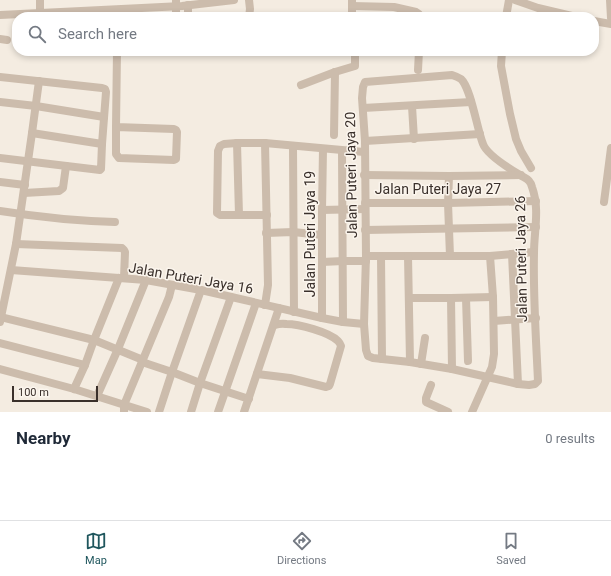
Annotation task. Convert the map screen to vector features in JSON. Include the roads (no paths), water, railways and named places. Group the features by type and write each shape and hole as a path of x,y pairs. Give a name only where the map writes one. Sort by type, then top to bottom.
{"street":[{"path":"40,0 40,12"},
{"path":"137,12 176,10 188,11 234,0"},
{"path":"515,0 537,4 561,12"},
{"path":"610,0 611,18"},
{"path":"352,3 394,6 416,12"},
{"path":"0,15 12,14"},
{"path":"599,22 611,24"},
{"path":"116,127 176,130 176,159 119,158 116,154 116,127 117,56"},
{"path":"301,86 335,72 355,66 355,56"},
{"path":"418,70 419,56"},
{"path":"502,56 501,66 516,139 531,168"},
{"path":"334,135 335,72"},
{"name":"Jalan Puteri Jaya 26","path":"452,75 462,80 467,87 485,148 493,156 521,176 528,179 532,186 536,201 534,252 538,381 535,384 529,385 518,384"},
{"name":"Jalan Puteri Jaya 20","path":"382,359 368,356 366,350 364,324 366,259 363,87 365,82 452,75"},
{"path":"0,77 105,89 106,92 101,168 98,170 0,158"},
{"path":"39,81 21,214 0,319 94,340 200,383 249,399"},
{"path":"0,102 104,117"},
{"path":"363,108 471,102"},
{"path":"412,106 414,139"},
{"path":"32,133 102,144"},
{"path":"365,142 480,134"},
{"path":"266,215 239,216 220,215 217,213 218,151 220,146 224,144 237,143 265,143 364,152"},
{"path":"237,143 239,216"},
{"path":"265,143 268,286 265,305"},
{"path":"293,146 294,312"},
{"path":"604,202 611,148"},
{"name":"Jalan Puteri Jaya 19","path":"322,318 323,149"},
{"path":"342,151 343,322"},
{"path":"0,182 24,189 59,191 62,188 66,166"},
{"path":"364,175 521,176"},
{"path":"448,176 450,256"},
{"name":"Jalan Puteri Jaya 27","path":"322,210 365,206 536,201"},
{"path":"0,211 61,219 115,222"},
{"path":"365,230 536,227"},
{"path":"266,234 293,232 322,235"},
{"path":"16,244 122,248 125,252 122,278 74,389"},
{"path":"322,262 366,259 381,256 490,256 534,252"},
{"path":"381,256 382,359 452,369 518,384 512,254"},
{"path":"408,256 410,362"},
{"path":"472,412 492,367 494,354 493,297 490,256"},
{"name":"Jalan Puteri Jaya 16","path":"11,270 146,280 201,290 322,318 364,324"},
{"path":"97,396 146,280"},
{"path":"124,409 169,297 172,285"},
{"path":"159,412 201,290"},
{"path":"191,412 231,297"},
{"path":"409,298 493,297"},
{"path":"451,298 452,369"},
{"path":"466,298 468,361"},
{"path":"218,412 256,303"},
{"path":"245,412 279,308"},
{"path":"494,322 536,318"},
{"path":"257,374 290,378 326,387 330,384 340,346 337,339 326,333 301,325 285,323 274,325"},
{"path":"422,364 425,338"},
{"path":"0,343 85,365"},
{"path":"0,369 97,396 124,409 147,412"},
{"path":"431,385 426,402 448,412"}]}
